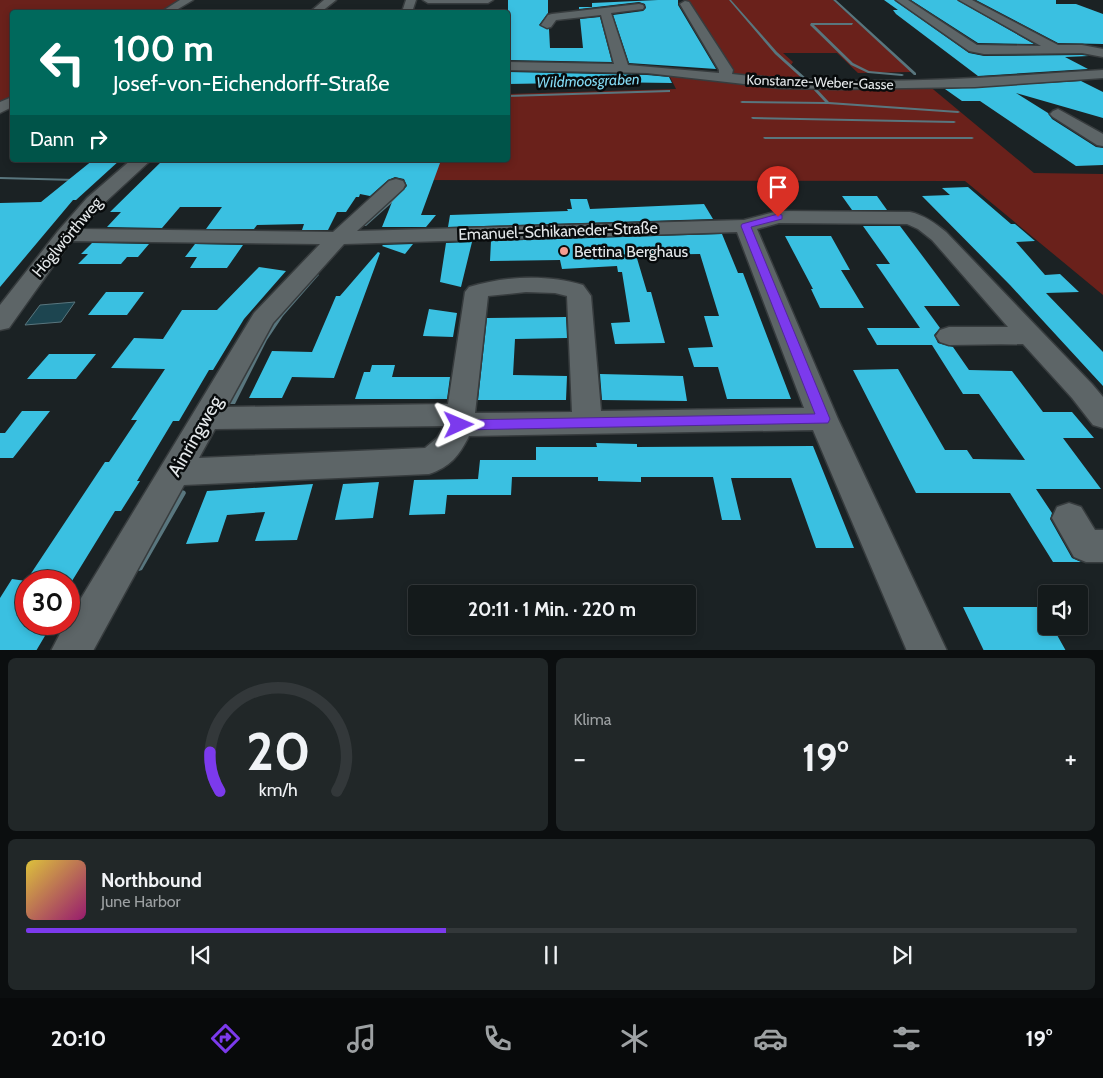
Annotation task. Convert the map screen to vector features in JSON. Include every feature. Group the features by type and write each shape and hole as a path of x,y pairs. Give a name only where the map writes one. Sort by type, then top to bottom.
{"street":[{"path":"170,10 188,0"},
{"path":"316,0 331,0"},
{"path":"318,10 331,0"},
{"path":"428,0 493,2"},
{"path":"901,0 968,46 984,50 1089,49 1103,53"},
{"path":"964,0 1058,49"},
{"path":"684,4 726,70 725,78"},
{"path":"547,25 552,17 639,7"},
{"path":"605,11 622,68"},
{"name":"Konstanze-Weber-Gasse","path":"510,66 647,69 780,84 838,85 975,83 1103,74"},
{"path":"1058,114 1103,141"},
{"name":"Höglwörthweg","path":"0,322 65,235 94,202 140,162"},
{"name":"Ainringweg","path":"71,650 263,319 294,281 341,238 349,226 396,186"},
{"name":"Emanuel-Schikaneder-Straße","path":"341,238 745,226 778,217 910,218 925,224 939,236 1082,391 1103,417"},
{"path":"745,226 823,419 927,650"},
{"path":"65,235 341,238"},
{"path":"175,472 429,461 442,455 453,440 460,420 477,292 493,286 561,285 575,290 579,296 587,423"},
{"path":"949,336 1030,335"},
{"path":"207,418 587,423 823,419"},
{"path":"1069,518 1086,546 1103,546"}],"shaded area":[{"path":"0,0 184,0 166,10 10,10 10,100 0,106"},
{"path":"685,0 833,0 912,72 858,73 837,53 783,53 793,62 791,65 799,74 809,81 928,85 1034,173 1103,174 1103,295 965,181 416,180 438,162 510,162 510,94 676,89 668,73 734,81 690,5"}],"water":[{"path":"75,302 61,322 25,325 40,305"}],"building":[{"path":"508,0 548,0 548,13 539,25 549,29 550,48 583,48 580,19 600,17 612,62 510,60 510,10 508,10"},
{"path":"678,0 678,5 716,69 629,63 613,15 643,11 646,8 645,4 639,2 579,9 579,7 592,7 592,3"},
{"path":"884,0 894,0 969,53 984,56 1082,55 1089,56 1065,57 1088,69 978,76 896,14 893,10 898,10"},
{"path":"911,0 957,0 1034,44 978,43"},
{"path":"976,0 1056,0 1056,4 1076,4 1103,14 1103,44 1058,43"},
{"path":"510,72 647,75 669,77 672,83 599,82 601,87 567,87 566,83 510,84"},
{"path":"1081,81 1103,92 1103,118 1016,93 1096,147 1103,148 1103,165 1076,166 980,101 962,101 945,89"},
{"path":"91,162 118,162 76,200 73,200 0,287 0,203 41,202"},
{"path":"161,162 440,163 421,215 436,215 426,227 382,227 392,202 407,186 404,179 395,177 388,180 370,196 360,194 346,212 337,212 328,230 302,230 304,224 257,225 254,229 206,229 222,207 180,207 162,228 107,227 121,212 110,212"},
{"path":"968,187 1011,224 1015,224 1035,241 1016,242 1045,275 1060,274 1079,292 1046,293 1103,352 1103,386 1010,285 922,196 950,195 942,188"},
{"path":"842,196 877,196 887,210 852,210"},
{"path":"570,199 587,199 590,209 704,204 713,219 448,227 450,215 568,211 567,209 572,209"},
{"path":"863,226 900,226 960,306 924,306 940,328 934,335 938,343 953,347 969,370 1012,371 1043,412 1072,412 1094,438 1063,438 1101,489 1036,489 1052,513 1050,519 1072,558 1081,562 1053,562 1010,493 916,493 853,370 898,369 945,450 967,450 973,459 1025,460 979,394 963,394 932,345 877,345 867,328 920,328 876,264 890,264"},
{"path":"722,234 738,273 743,273 791,399 727,399 718,367 694,367 688,348 713,347 704,316 719,316 700,254 636,255 647,292 651,292 665,343 615,344 611,323 630,322 622,272 618,272 617,266 562,269 560,260 490,261 491,241"},
{"path":"785,236 831,236 850,270 841,270 864,308 820,308 811,289 813,289"},
{"path":"472,242 461,287 440,282 446,243"},
{"path":"92,243 149,244 138,257 127,257 121,264 78,264 88,254 81,254"},
{"path":"195,244 243,245 227,268 190,268 197,257 185,257"},
{"path":"413,244 405,254 382,246 383,245"},
{"path":"378,252 380,253 334,378 292,377 282,398 249,398 272,351 312,352 336,296 340,296"},
{"path":"259,267 286,271 244,319 213,370 209,370 179,421 173,421 121,511 115,511 79,570 33,570 105,462 109,462 137,420 131,420 165,369 111,368 134,338 163,339 182,310 217,310"},
{"path":"106,292 144,292 127,315 88,315"},
{"path":"429,309 457,313 453,337 423,336"},
{"path":"566,317 567,338 515,339 513,375 567,376 566,400 478,400 487,318"},
{"path":"49,354 96,354 76,379 27,379"},
{"path":"372,365 395,365 392,377 450,377 447,399 355,399 364,372 370,372"},
{"path":"600,374 683,376 687,401 602,400"},
{"path":"22,411 50,411 13,458 0,458 0,433 5,433"},
{"path":"596,443 637,444 637,447 813,446 854,548 816,548 791,478 731,478 741,520 722,520 713,477 641,477 641,482 598,481 598,477 512,477 511,495 447,495 445,514 409,515 414,480 478,479 480,460 536,460 536,447 597,447"},
{"path":"379,482 373,518 335,520 343,484"},
{"path":"313,484 297,540 255,541 265,512 227,515 218,542 186,544 207,491"},
{"path":"12,579 15,579 15,635 45,635 37,650 0,650 0,598"},
{"path":"963,607 1038,607 1038,635 1057,635 1065,650 984,650"}],"waterway":[{"path":"730,0 776,53 807,81"},
{"path":"834,0 915,74"},
{"path":"852,24 811,24 852,64 868,72 902,75"},
{"path":"813,87 828,103"},
{"name":"Wildmoosgraben","path":"510,96 669,91"},
{"path":"742,102 828,103"},
{"path":"828,103 958,112"},
{"path":"753,118 954,122"},
{"path":"765,138 972,138"},
{"name":"Wildmoosgraben","path":"0,178 76,180"},
{"name":"Wildmoosgraben","path":"364,225 402,192"},
{"name":"Wildmoosgraben","path":"232,402 264,339 281,315 316,275"},
{"name":"Wildmoosgraben","path":"139,567 182,493"}],"place":[{"name":"Bettina Berghaus","path":"564,251"}],"route":[{"path":"459,425 823,419 745,226 778,217"}]}
